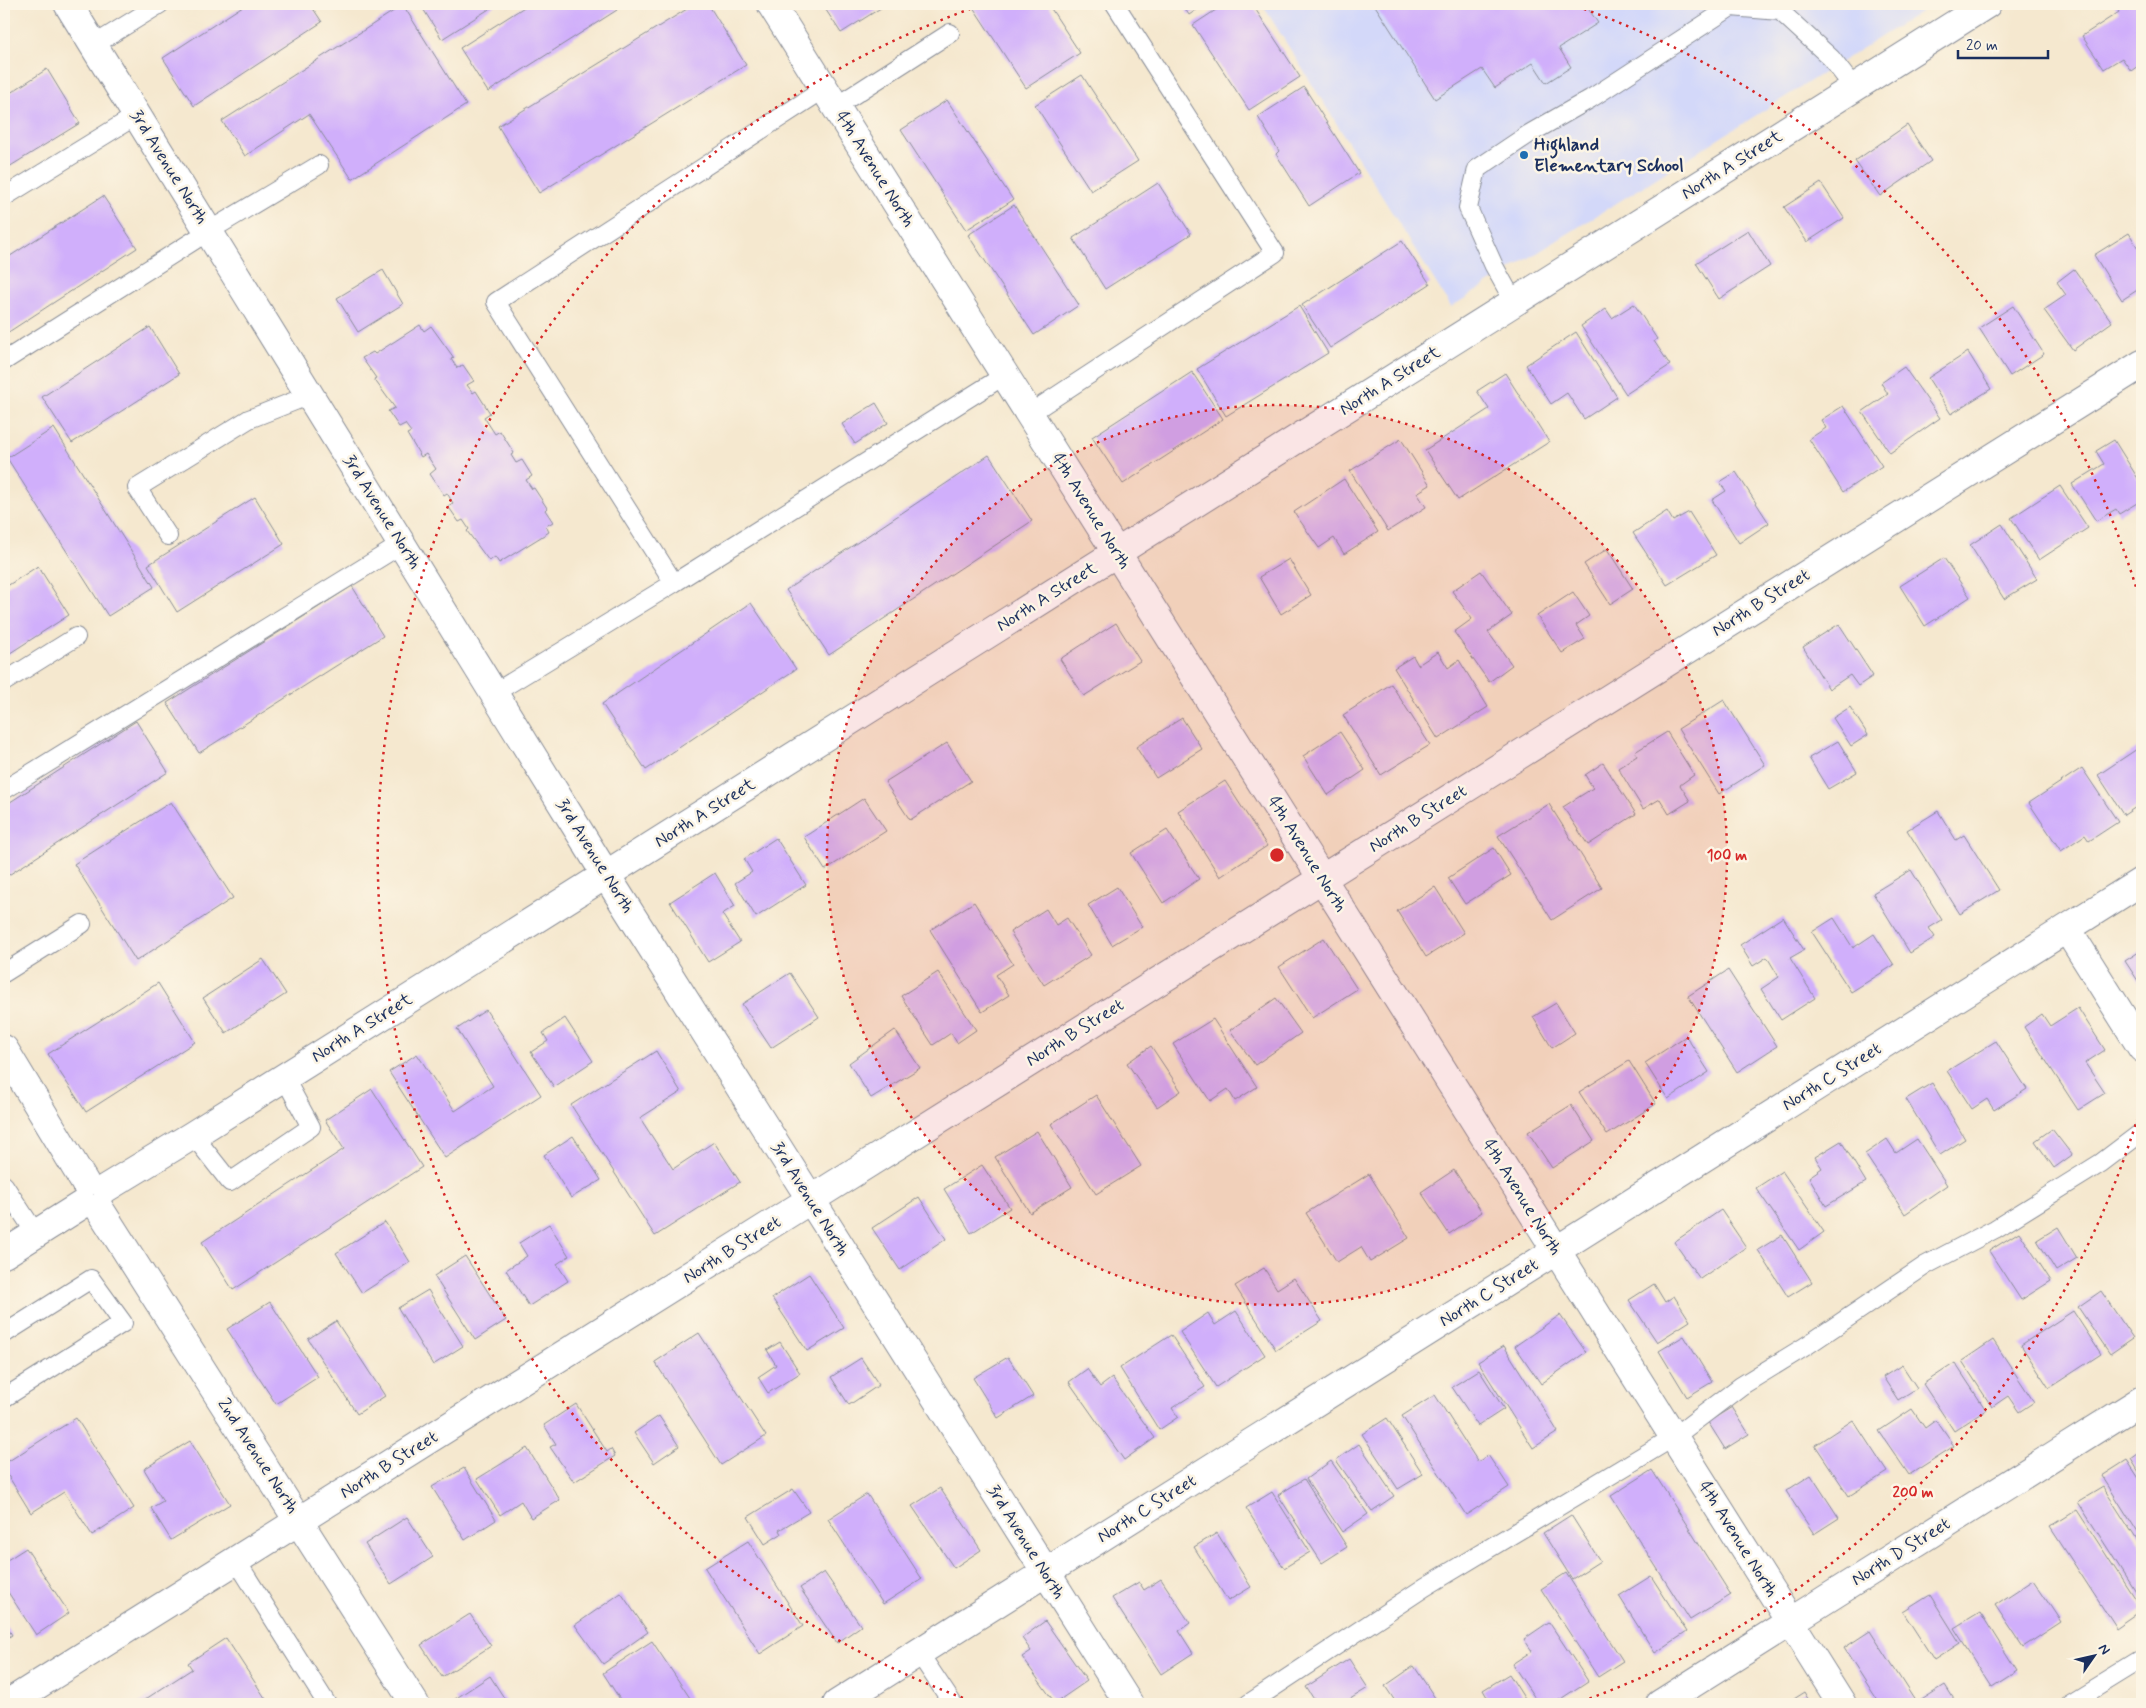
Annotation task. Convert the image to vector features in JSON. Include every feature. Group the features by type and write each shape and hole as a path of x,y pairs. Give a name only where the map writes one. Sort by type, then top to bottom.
{"street":[{"name":"3rd Avenue North","path":"68,4 606,875 1129,1704"},
{"name":"4th Avenue North","path":"771,4 1842,1704"},
{"name":"North A Street","path":"4,1254 93,1195 284,1078 1987,4"},
{"name":"North B Street","path":"7,1704 2142,364"},
{"name":"North C Street","path":"837,1704 2142,882"},
{"path":"2067,929 2142,1048"},
{"name":"2nd Avenue North","path":"4,1049 93,1195 415,1704"},
{"name":"North D Street","path":"1660,1704 2142,1400"}],"lane":[{"path":"94,45 160,4"},
{"path":"1029,414 1275,253 1115,4"},
{"path":"1514,302 1494,266 1468,208 1477,169 1529,134 1590,99 1731,8 1780,11 1831,58 1854,88"},
{"path":"674,583 496,302 830,98 950,33"},
{"path":"4,198 137,115"},
{"path":"4,361 209,231 319,165"},
{"path":"494,693 674,583 1005,375"},
{"path":"168,536 137,488 250,419 310,395"},
{"path":"4,790 402,544"},
{"path":"4,682 76,637"},
{"path":"4,973 82,924"},
{"path":"193,1135 230,1182 311,1127 284,1078"},
{"path":"1248,1704 1425,1586 1674,1437 1741,1386 1806,1346 1926,1265 2003,1224 2101,1163 2142,1132"},
{"path":"4,1185 36,1234"},
{"path":"4,1334 91,1279 123,1323 4,1398"},
{"path":"236,1560 327,1704"},
{"path":"918,1653 953,1704"},
{"path":"2069,1704 2142,1659"}],"shaded area":[{"name":"Highland Elementary School","path":"1262,4 1933,4 1451,307"}],"building":[{"path":"246,4 310,4 322,22 194,106 163,58"},
{"path":"420,4 497,4 442,39"},
{"path":"529,4 613,4 617,10 488,92 460,48"},
{"path":"695,4 708,4 746,65 539,193 498,126"},
{"path":"822,4 887,4 841,33"},
{"path":"971,4 1048,4 1080,53 1026,88"},
{"path":"1182,4 1205,4 1189,15"},
{"path":"1225,4 1252,4 1300,77 1249,110 1193,25"},
{"path":"1374,4 1585,4 1598,23 1559,48 1571,67 1546,83 1533,63 1495,88 1482,69 1435,99"},
{"path":"2114,4 2142,4 2142,63 2131,71 2122,58 2104,69 2082,36 2119,12"},
{"path":"403,5 466,105 352,179 309,114 245,156 222,121"},
{"path":"47,69 80,123 4,170 4,97"},
{"path":"1082,75 1138,161 1091,191 1035,105"},
{"path":"1304,87 1359,173 1309,206 1276,154 1279,151 1258,117"},
{"path":"947,100 1013,200 966,230 901,130"},
{"path":"1907,125 1931,161 1880,196 1855,161"},
{"path":"1158,183 1191,234 1105,289 1073,238"},
{"path":"1821,183 1844,218 1807,242 1784,207"},
{"path":"103,196 137,248 4,335 4,260"},
{"path":"1014,205 1079,305 1034,335 968,235"},
{"path":"1748,230 1770,266 1719,299 1696,263"},
{"path":"2129,233 2142,255 2142,287 2122,300 2094,255"},
{"path":"1402,241 1430,284 1330,348 1302,305"},
{"path":"2074,269 2112,322 2073,350 2044,310 2066,295 2057,282"},
{"path":"383,270 403,304 358,332 337,298"},
{"path":"1634,304 1657,339 1654,341 1670,365 1626,394 1581,326 1606,309 1612,318"},
{"path":"1299,306 1328,353 1226,416 1197,369"},
{"path":"2013,306 2044,354 2010,376 1979,328"},
{"path":"420,325 424,331 431,326 454,358 451,359 457,368 463,365 474,381 467,385 473,393 476,391 490,413 484,417 495,434 500,431 514,453 511,455 516,463 522,460 532,476 526,480 532,489 534,488 547,508 545,510 553,522 546,526 549,532 499,563 495,557 489,561 467,531 469,529 463,520 459,522 448,506 453,503 447,493 444,495 430,474 436,469 426,454 421,457 407,434 411,432 405,424 399,427 388,411 395,408 374,379 376,378 362,358 373,352 375,354"},
{"path":"150,327 179,374 72,443 42,397"},
{"path":"1576,332 1617,397 1584,419 1567,393 1551,404 1526,365"},
{"path":"1968,352 1991,389 1951,414 1928,378"},
{"path":"1904,367 1940,418 1890,453 1862,412 1888,394 1881,383"},
{"path":"1192,372 1223,419 1123,484 1092,437"},
{"path":"1505,373 1549,442 1458,500 1425,450 1489,409 1477,391"},
{"path":"876,403 888,423 855,444 842,424"},
{"path":"1843,406 1882,466 1843,492 1809,439 1826,428 1821,420"},
{"path":"54,428 154,587 108,616 7,458"},
{"path":"1401,439 1430,485 1417,493 1426,507 1388,531 1350,471"},
{"path":"2114,440 2142,485 2142,500 2119,514 2116,509 2096,521 2072,484 2104,464 2096,451"},
{"path":"989,455 1032,521 829,655 786,590"},
{"path":"1736,472 1769,523 1739,543 1712,500 1726,491 1720,482"},
{"path":"1344,479 1378,532 1344,554 1334,538 1319,548 1294,512"},
{"path":"2060,486 2088,528 2039,560 2011,518"},
{"path":"255,497 284,544 177,612 148,565"},
{"path":"1667,511 1673,521 1689,512 1716,555 1667,585 1633,533"},
{"path":"2002,524 2037,579 2004,599 1970,545"},
{"path":"1607,549 1633,589 1610,604 1584,564"},
{"path":"1944,558 1970,597 1925,626 1900,586"},
{"path":"1289,559 1311,595 1281,614 1259,577"},
{"path":"38,566 69,615 4,657 4,588"},
{"path":"1481,571 1512,615 1488,632 1512,665 1489,682 1454,632 1472,619 1452,591"},
{"path":"352,586 383,636 199,753 167,703"},
{"path":"1573,592 1589,616 1576,625 1585,639 1562,653 1537,616"},
{"path":"751,603 796,669 646,770 602,704"},
{"path":"1116,623 1140,661 1084,696 1060,659"},
{"path":"1839,624 1873,676 1858,686 1850,675 1829,689 1803,647"},
{"path":"1438,652 1448,668 1459,660 1488,707 1438,739 1394,668 1413,656 1418,665"},
{"path":"1391,684 1430,745 1381,775 1343,715"},
{"path":"1724,700 1765,765 1719,794 1678,729"},
{"path":"1850,707 1868,735 1851,746 1833,718"},
{"path":"1182,718 1202,749 1156,778 1136,747"},
{"path":"136,721 168,772 4,878 4,806"},
{"path":"1340,732 1365,770 1328,795 1303,756"},
{"path":"1667,732 1694,775 1680,785 1690,801 1669,814 1660,799 1643,809 1618,768 1637,756 1635,752"},
{"path":"1838,741 1857,772 1828,789 1809,758"},
{"path":"947,743 971,781 910,820 885,782"},
{"path":"2140,747 2142,751 2142,803 2124,815 2098,775"},
{"path":"1603,763 1636,814 1588,845 1563,807 1593,788 1585,775"},
{"path":"2082,768 2118,822 2089,841 2085,835 2061,851 2029,803"},
{"path":"1225,781 1267,846 1220,877 1178,811"},
{"path":"864,798 886,831 825,870 804,837"},
{"path":"171,802 233,898 136,961 74,864"},
{"path":"1549,804 1602,888 1552,920 1498,836"},
{"path":"1938,811 1956,840 1964,835 1999,890 1960,914 1907,830"},
{"path":"1167,830 1199,879 1163,903 1131,853"},
{"path":"776,838 806,885 756,917 735,883 752,872 744,859"},
{"path":"1494,848 1511,875 1465,904 1448,878"},
{"path":"1911,870 1942,920 1929,928 1935,937 1910,953 1873,893"},
{"path":"715,873 735,906 722,914 740,942 708,962 670,902"},
{"path":"1117,887 1142,927 1112,945 1088,905"},
{"path":"1435,887 1464,933 1426,957 1397,911"},
{"path":"974,902 1013,964 996,975 1009,995 982,1012 930,930"},
{"path":"1046,909 1056,925 1067,918 1091,955 1044,985 1010,932"},
{"path":"1783,917 1804,950 1790,958 1815,998 1781,1020 1761,989 1779,977 1767,957 1753,966 1740,945"},
{"path":"1834,918 1853,948 1874,934 1894,965 1851,992 1812,932"},
{"path":"1324,938 1357,989 1312,1018 1279,967"},
{"path":"2142,950 2142,987 2125,961"},
{"path":"263,959 286,994 226,1033 203,998"},
{"path":"1728,970 1777,1046 1737,1072 1688,996"},
{"path":"938,972 976,1030 957,1043 951,1033 933,1045 901,996"},
{"path":"790,973 819,1017 771,1048 742,1004"},
{"path":"158,983 195,1042 86,1112 48,1054"},
{"path":"1276,998 1301,1033 1255,1065 1230,1030"},
{"path":"1556,1003 1575,1033 1552,1048 1533,1017"},
{"path":"2078,1008 2105,1050 2085,1063 2105,1093 2078,1110 2024,1027 2042,1014 2050,1026"},
{"path":"486,1010 541,1095 445,1158 389,1072 417,1054 455,1111 493,1086 457,1029"},
{"path":"565,1018 593,1061 554,1087 531,1052 548,1041 543,1033"},
{"path":"1213,1019 1257,1087 1235,1101 1228,1089 1210,1101 1173,1044"},
{"path":"895,1030 920,1068 871,1098 849,1063"},
{"path":"1686,1036 1709,1072 1668,1099 1645,1063"},
{"path":"1996,1041 2027,1089 1994,1110 1987,1099 1972,1109 1947,1071"},
{"path":"1151,1046 1181,1091 1157,1107 1127,1063"},
{"path":"656,1051 681,1092 640,1118 673,1169 714,1142 740,1182 655,1236 571,1105"},
{"path":"1629,1061 1656,1104 1607,1135 1579,1092"},
{"path":"1932,1083 1965,1139 1940,1155 1906,1099"},
{"path":"372,1089 422,1167 233,1290 202,1242 344,1149 325,1120"},
{"path":"1096,1095 1141,1166 1096,1194 1051,1124"},
{"path":"1571,1105 1594,1141 1552,1168 1528,1132"},
{"path":"2052,1129 2072,1155 2054,1168 2035,1141"},
{"path":"1037,1131 1072,1187 1030,1213 995,1157"},
{"path":"573,1136 601,1180 571,1198 544,1155"},
{"path":"1887,1139 1896,1153 1917,1139 1947,1185 1905,1214 1865,1154"},
{"path":"1841,1141 1866,1182 1826,1206 1809,1177 1822,1168 1815,1157"},
{"path":"982,1165 1010,1208 971,1233 944,1189"},
{"path":"1454,1170 1482,1212 1449,1234 1421,1192"},
{"path":"1782,1171 1824,1232 1799,1250 1756,1188"},
{"path":"1369,1174 1409,1238 1370,1262 1361,1247 1337,1262 1306,1213"},
{"path":"919,1197 946,1239 900,1270 872,1228"},
{"path":"1721,1210 1746,1247 1700,1279 1674,1242"},
{"path":"385,1222 410,1262 362,1293 336,1253"},
{"path":"549,1224 569,1256 557,1264 568,1281 529,1306 506,1270 527,1256 519,1243"},
{"path":"2058,1227 2077,1258 2056,1271 2037,1240"},
{"path":"2019,1232 2051,1281 2021,1300 1989,1251"},
{"path":"1782,1235 1812,1282 1788,1297 1758,1250"},
{"path":"465,1256 506,1320 475,1340 434,1276"},
{"path":"1264,1268 1277,1289 1294,1278 1322,1321 1276,1350 1235,1286"},
{"path":"809,1274 844,1328 807,1351 772,1298"},
{"path":"1654,1284 1665,1302 1674,1296 1690,1321 1657,1342 1629,1300"},
{"path":"428,1290 463,1346 433,1365 398,1308"},
{"path":"2101,1291 2133,1338 2110,1354 2078,1307"},
{"path":"270,1302 318,1377 276,1404 227,1329"},
{"path":"1236,1311 1265,1355 1216,1387 1180,1332 1208,1313 1215,1325"},
{"path":"2073,1311 2101,1354 2049,1388 2021,1345"},
{"path":"1560,1315 1586,1352 1541,1384 1515,1346"},
{"path":"336,1321 385,1396 357,1414 308,1339"},
{"path":"699,1333 766,1436 721,1465 655,1362"},
{"path":"1171,1335 1205,1387 1172,1408 1178,1417 1159,1430 1120,1368"},
{"path":"1684,1336 1712,1382 1687,1397 1659,1351"},
{"path":"1993,1340 2034,1402 2019,1412 2008,1396 1992,1407 1962,1361"},
{"path":"780,1342 800,1373 768,1393 758,1377 776,1365 767,1350"},
{"path":"1504,1346 1558,1432 1533,1448 1478,1362"},
{"path":"1008,1357 1033,1396 998,1418 973,1378"},
{"path":"861,1358 879,1385 849,1405 831,1377"},
{"path":"1955,1363 1986,1410 1954,1431 1923,1384"},
{"path":"1902,1365 1917,1388 1898,1400 1883,1377"},
{"path":"1087,1369 1100,1387 1112,1378 1155,1438 1124,1460 1069,1382"},
{"path":"1479,1370 1504,1409 1478,1426 1452,1387"},
{"path":"1435,1395 1478,1462 1488,1455 1509,1487 1466,1515 1402,1416"},
{"path":"576,1404 607,1452 611,1449 615,1456 574,1482 550,1447 556,1444 544,1425"},
{"path":"1732,1407 1749,1434 1725,1449 1708,1422"},
{"path":"1912,1409 1925,1428 1936,1420 1954,1446 1909,1475 1879,1431"},
{"path":"659,1416 679,1446 654,1463 634,1433"},
{"path":"76,1418 134,1508 92,1535 64,1492 31,1513 4,1469 4,1464"},
{"path":"1387,1418 1423,1474 1398,1489 1362,1434"},
{"path":"1853,1420 1887,1472 1849,1496 1815,1445"},
{"path":"190,1441 230,1504 171,1540 151,1508 163,1501 144,1469"},
{"path":"1359,1444 1394,1496 1372,1511 1336,1460"},
{"path":"527,1448 560,1500 531,1518 521,1501 500,1515 477,1479"},
{"path":"2142,1451 2142,1477 2131,1459"},
{"path":"2127,1460 2142,1483 2142,1539 2102,1476"},
{"path":"1331,1461 1368,1514 1342,1532 1306,1479"},
{"path":"464,1468 496,1520 465,1540 432,1487"},
{"path":"1652,1470 1731,1595 1690,1620 1611,1496"},
{"path":"1811,1475 1839,1518 1814,1534 1786,1491"},
{"path":"1304,1479 1347,1547 1322,1563 1278,1495"},
{"path":"2103,1487 2142,1548 2142,1598 2140,1599 2078,1502"},
{"path":"940,1488 981,1550 954,1568 912,1506"},
{"path":"793,1489 809,1512 779,1530 781,1534 765,1544 748,1517"},
{"path":"1272,1492 1310,1552 1284,1568 1246,1508"},
{"path":"867,1494 922,1579 883,1604 828,1519"},
{"path":"2077,1510 2142,1610 2116,1628 2050,1527"},
{"path":"1571,1515 1600,1561 1572,1579 1543,1533"},
{"path":"407,1517 433,1557 391,1584 365,1544"},
{"path":"1217,1533 1251,1587 1228,1601 1194,1547"},
{"path":"748,1541 803,1626 760,1654 705,1568"},
{"path":"26,1548 69,1613 36,1635 4,1586 4,1562"},
{"path":"824,1572 861,1626 837,1643 800,1588"},
{"path":"1566,1573 1623,1661 1598,1677 1541,1589"},
{"path":"1651,1576 1687,1632 1655,1653 1619,1596"},
{"path":"1161,1579 1190,1623 1179,1631 1193,1653 1161,1674 1112,1598 1139,1582 1144,1590"},
{"path":"2033,1580 2061,1622 2023,1647 1995,1605"},
{"path":"621,1593 648,1632 603,1664 575,1625"},
{"path":"1930,1595 1960,1643 1934,1660 1903,1612"},
{"path":"1980,1612 2017,1671 1992,1687 1954,1628"},
{"path":"470,1614 491,1646 442,1677 421,1645"},
{"path":"1045,1621 1087,1681 1055,1703 1022,1657 1031,1651 1022,1638"},
{"path":"4,1622 12,1635 4,1640"},
{"path":"1549,1622 1588,1681 1553,1704 1539,1704 1512,1664 1532,1651 1524,1639"},
{"path":"1870,1631 1917,1704 1880,1704 1844,1648"},
{"path":"226,1638 269,1704 138,1704 192,1669 188,1663"},
{"path":"652,1641 694,1704 623,1704 603,1673"},
{"path":"1349,1659 1368,1688 1342,1704 1317,1704 1306,1687"},
{"path":"1414,1666 1439,1704 1397,1704 1385,1686"},
{"path":"1509,1674 1528,1704 1491,1704 1483,1690"},
{"path":"490,1676 508,1704 458,1704 455,1699"},
{"path":"1945,1685 1957,1704 1923,1704 1920,1701"},
{"path":"1805,1692 1812,1704 1786,1704"}],"place":[{"name":"Highland Elementary School","path":"1524,155"}]}
